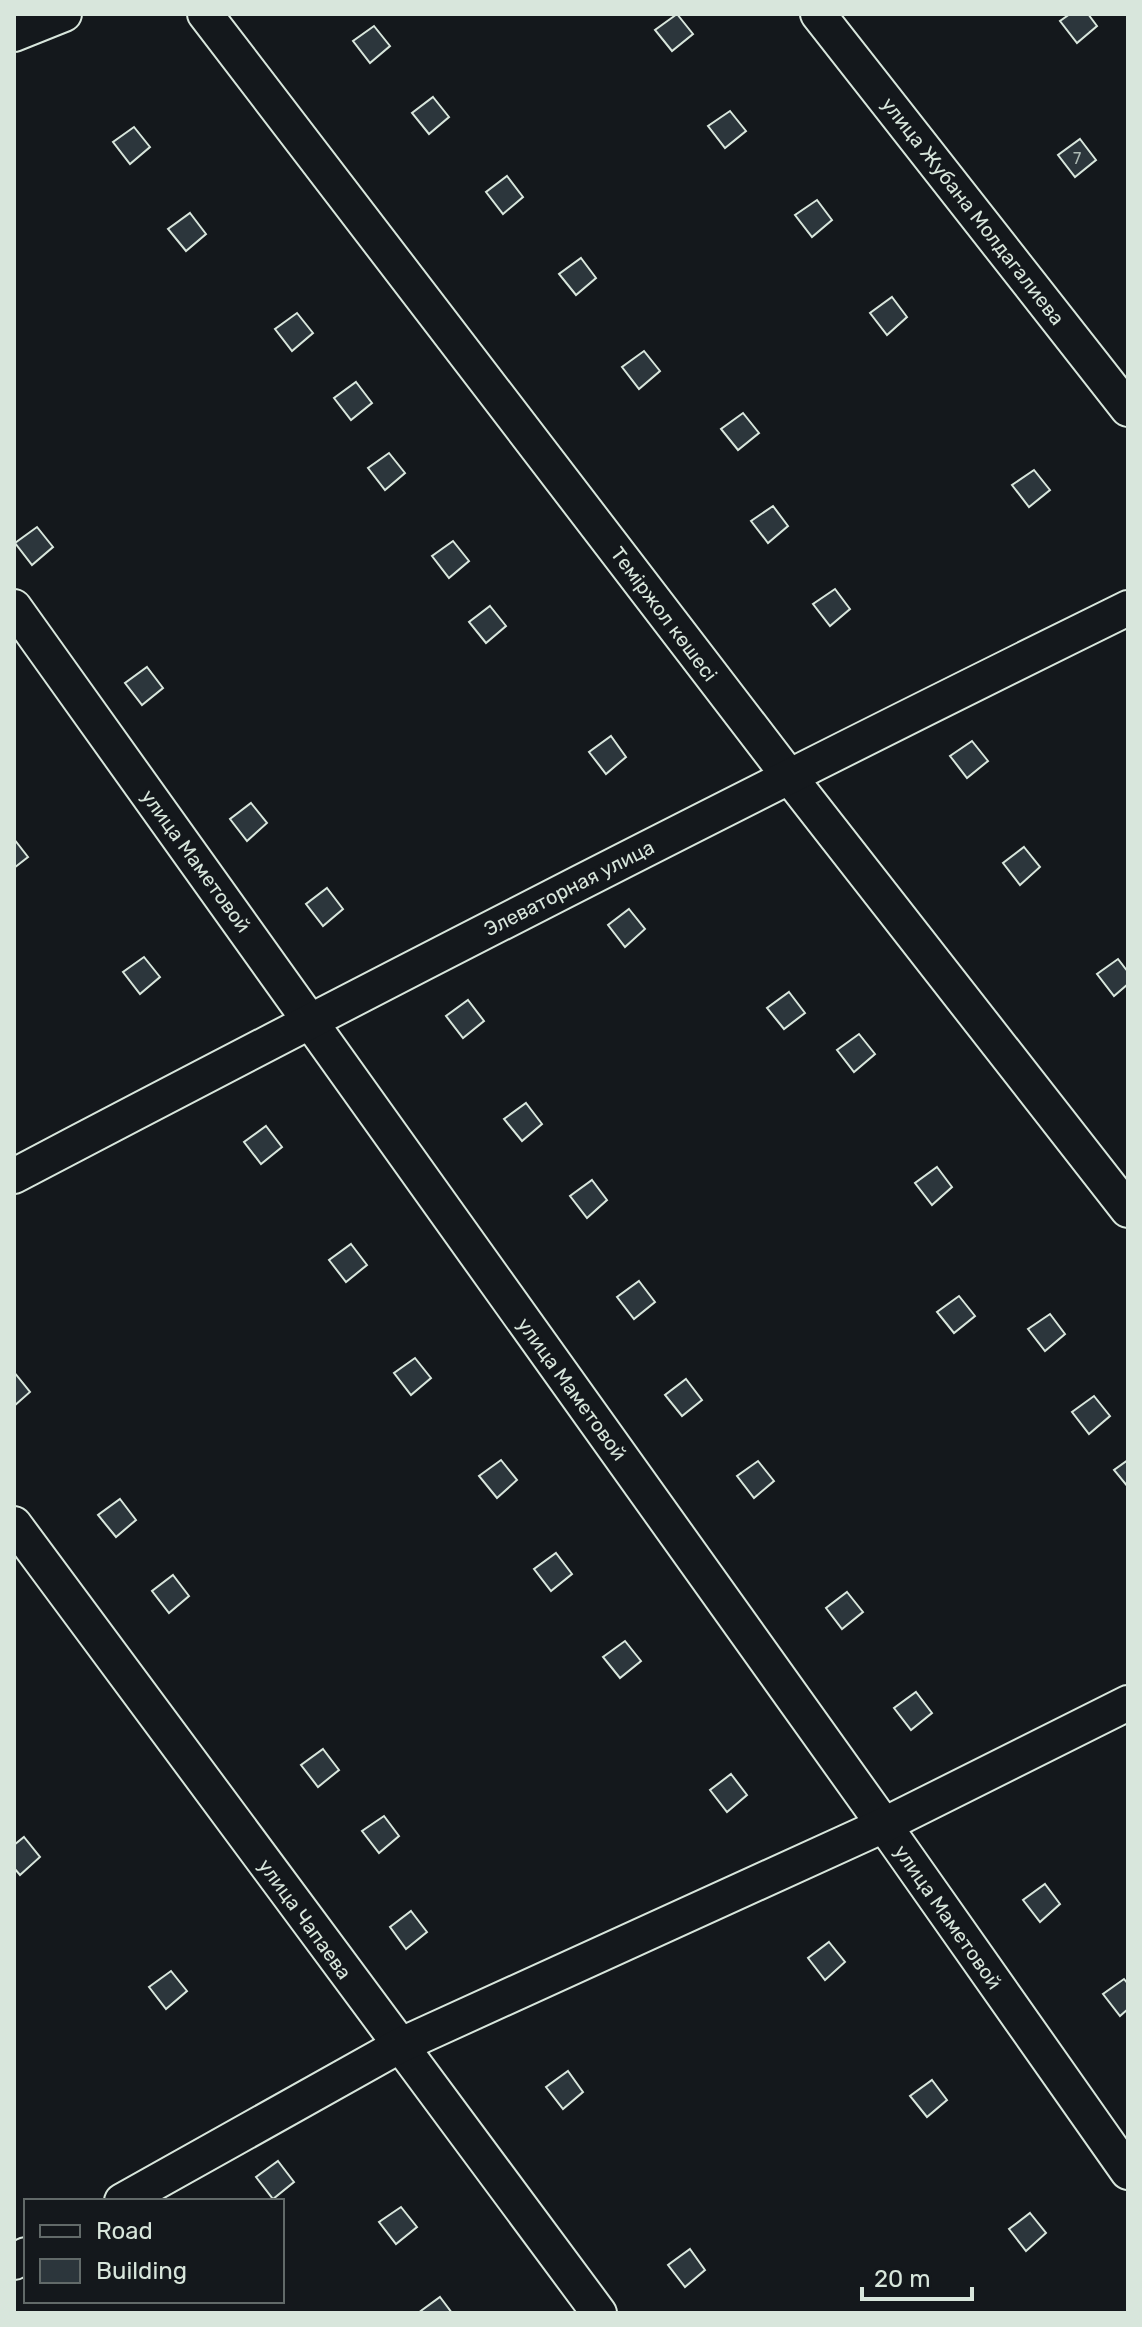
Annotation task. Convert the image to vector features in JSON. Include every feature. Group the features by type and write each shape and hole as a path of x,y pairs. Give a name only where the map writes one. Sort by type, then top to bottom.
{"street":[{"path":"14,34 64,14"},
{"name":"Теміржол көшесі","path":"205,14 788,775 1128,1210"},
{"name":"улица Жубана Молдагалиева","path":"818,14 1128,409"},
{"name":"улица Маметовой","path":"14,607 884,1825 1128,2172"},
{"name":"Элеваторная улица","path":"14,1176 788,775 1128,608"},
{"name":"улица Чапаева","path":"14,1524 599,2313"},
{"path":"126,2199 399,2046 884,1825 1128,1703"}],"building":[{"path":"677,14 693,34 672,51 655,30"},
{"path":"1070,14 1088,14 1097,26 1077,43 1060,21"},
{"path":"374,26 390,46 370,63 353,41"},
{"path":"433,97 449,117 429,134 412,113"},
{"path":"730,111 746,131 725,148 708,126"},
{"path":"134,127 150,147 130,164 113,142"},
{"path":"1080,139 1096,160 1075,177 1058,155"},
{"path":"507,176 523,197 503,214 486,192"},
{"path":"817,200 832,220 812,237 795,215"},
{"path":"190,213 206,234 186,251 168,229"},
{"path":"581,258 596,278 576,295 559,274"},
{"path":"892,297 907,317 887,335 870,313"},
{"path":"297,313 313,333 292,351 275,329"},
{"path":"644,351 660,371 639,389 622,367"},
{"path":"356,382 372,403 351,420 334,398"},
{"path":"743,413 759,433 738,450 721,429"},
{"path":"389,453 405,473 385,490 368,468"},
{"path":"1034,470 1050,490 1029,507 1012,485"},
{"path":"773,506 788,526 768,543 751,521"},
{"path":"37,527 53,547 32,565 15,543"},
{"path":"453,541 469,561 449,578 432,556"},
{"path":"835,589 850,609 830,626 813,604"},
{"path":"490,606 506,626 486,643 469,622"},
{"path":"147,667 163,688 142,705 125,683"},
{"path":"611,736 626,757 606,774 589,752"},
{"path":"972,741 988,761 967,778 950,756"},
{"path":"251,803 267,823 247,841 230,819"},
{"path":"14,839 28,857 14,868"},
{"path":"1024,847 1040,867 1020,885 1003,863"},
{"path":"327,888 343,909 323,926 306,904"},
{"path":"629,909 645,929 625,947 608,925"},
{"path":"144,957 160,977 140,994 123,972"},
{"path":"1118,959 1128,972 1128,984 1114,996 1097,974"},
{"path":"789,992 805,1013 784,1029 767,1008"},
{"path":"468,1000 484,1021 463,1038 446,1016"},
{"path":"859,1034 875,1054 854,1072 837,1050"},
{"path":"526,1103 542,1124 522,1141 504,1119"},
{"path":"266,1126 282,1147 261,1164 244,1142"},
{"path":"937,1167 952,1187 932,1205 915,1183"},
{"path":"592,1180 607,1200 587,1218 570,1196"},
{"path":"351,1244 367,1265 346,1282 329,1260"},
{"path":"639,1281 655,1302 634,1319 617,1297"},
{"path":"959,1296 975,1316 954,1333 937,1312"},
{"path":"1050,1314 1065,1334 1045,1351 1028,1329"},
{"path":"415,1358 431,1378 411,1395 394,1373"},
{"path":"14,1372 30,1392 14,1406"},
{"path":"686,1379 702,1400 682,1416 665,1395"},
{"path":"1094,1396 1110,1416 1089,1434 1072,1412"},
{"path":"501,1460 517,1480 497,1498 479,1476"},
{"path":"1128,1460 1128,1487 1114,1470"},
{"path":"758,1461 774,1481 754,1498 737,1476"},
{"path":"120,1499 136,1520 116,1537 98,1515"},
{"path":"556,1553 572,1574 551,1591 534,1569"},
{"path":"173,1575 189,1596 169,1613 152,1591"},
{"path":"847,1592 863,1612 842,1629 826,1608"},
{"path":"625,1641 641,1661 620,1678 603,1657"},
{"path":"916,1692 932,1713 911,1730 894,1708"},
{"path":"323,1749 339,1770 318,1787 301,1765"},
{"path":"731,1774 747,1795 727,1812 710,1790"},
{"path":"384,1816 399,1836 379,1853 362,1831"},
{"path":"24,1837 40,1857 20,1875 14,1868 14,1845"},
{"path":"1045,1884 1060,1904 1040,1922 1023,1900"},
{"path":"411,1911 427,1932 406,1949 390,1927"},
{"path":"829,1942 845,1962 825,1980 808,1958"},
{"path":"171,1971 187,1991 166,2009 149,1987"},
{"path":"1124,1979 1128,1984 1128,2009 1120,2016 1103,1994"},
{"path":"568,2071 583,2092 563,2109 546,2087"},
{"path":"932,2080 947,2100 927,2117 910,2096"},
{"path":"278,2161 294,2182 273,2199 256,2177"},
{"path":"401,2207 417,2227 396,2244 379,2222"},
{"path":"1030,2213 1046,2233 1026,2251 1009,2229"},
{"path":"690,2249 705,2270 685,2287 668,2265"},
{"path":"440,2297 452,2313 418,2313"}]}
